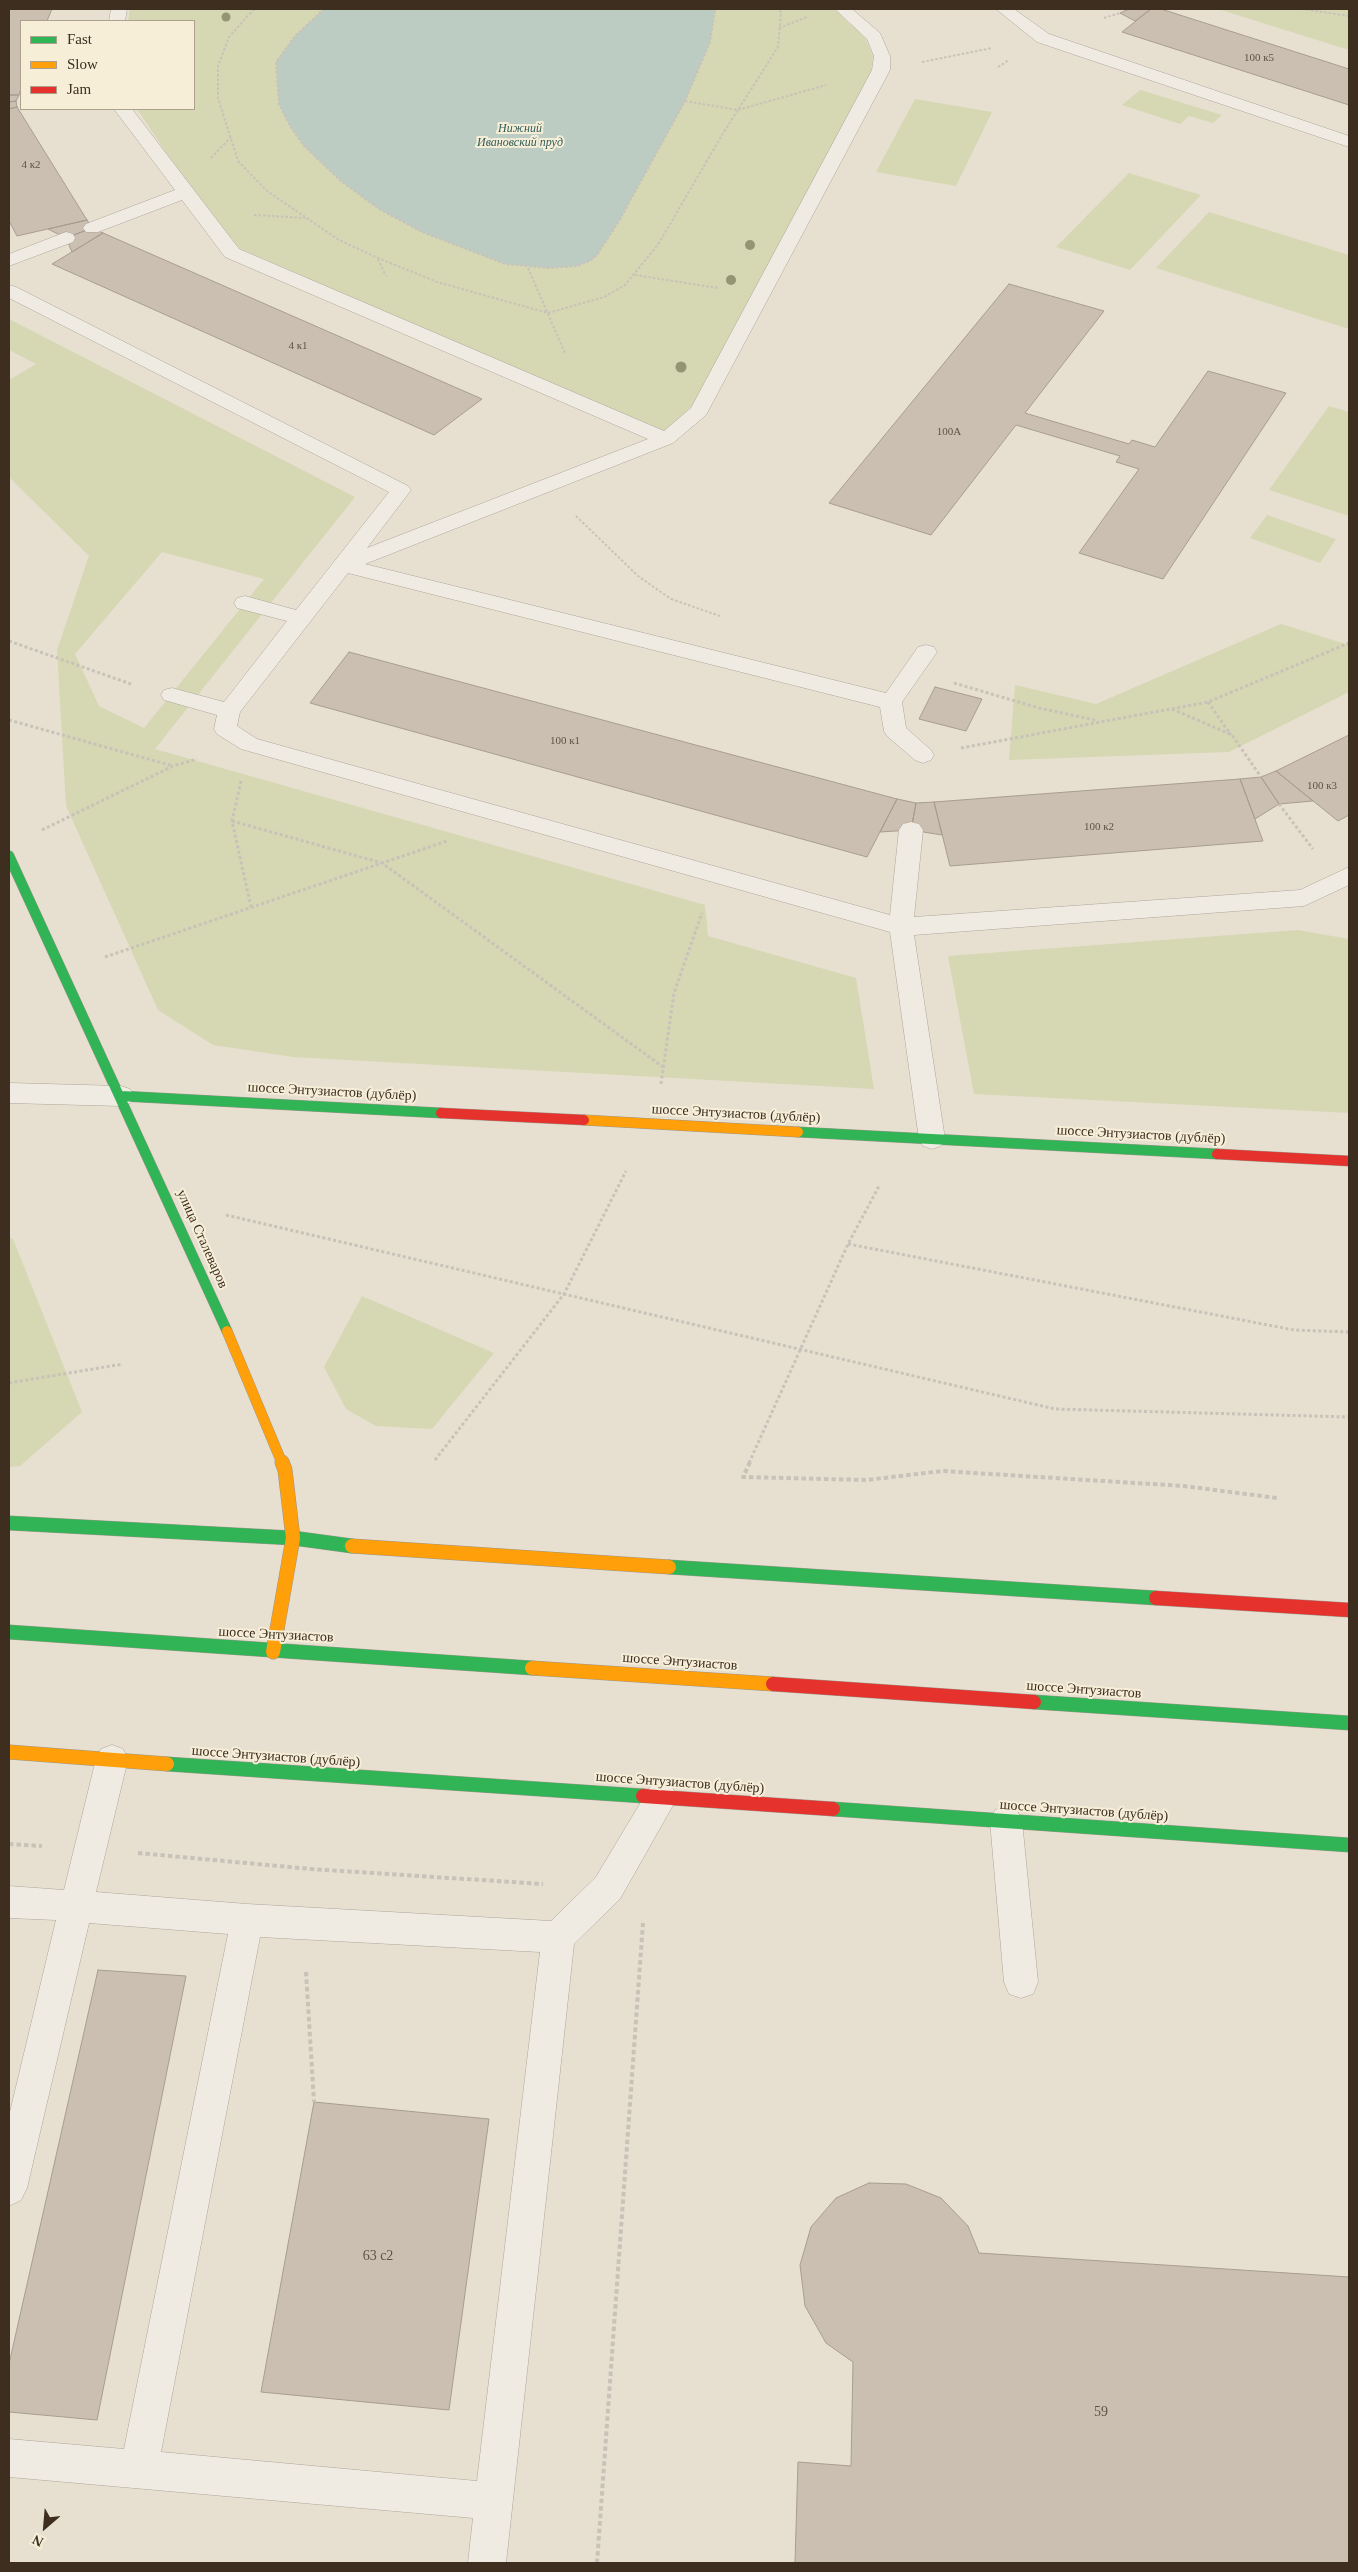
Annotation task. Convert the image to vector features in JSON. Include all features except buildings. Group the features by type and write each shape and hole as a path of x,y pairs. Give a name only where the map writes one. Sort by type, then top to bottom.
{"main road":[{"name":"улица Сталеваров","path":"9,856 230,1336 285,1470 293,1538 273,1652"},
{"name":"шоссе Энтузиастов (дублёр)","path":"121,1096 1349,1161"},
{"path":"9,1523 293,1538 361,1547 1349,1610"},
{"name":"шоссе Энтузиастов","path":"9,1632 273,1652 344,1654 1349,1723"},
{"name":"шоссе Энтузиастов (дублёр)","path":"9,1752 326,1776 661,1797 1349,1845"}],"lane":[{"path":"343,565 666,439 698,411 881,70 882,56 874,37 842,9"},
{"path":"1004,9 1043,38 1349,142"},
{"path":"124,110 232,252 666,439"},
{"path":"92,228 186,192"},
{"path":"9,260 66,238"},
{"path":"9,291 401,490 229,711 225,729 249,744 901,927 1304,898 1343,878"},
{"path":"343,565 891,702"},
{"path":"245,603 301,618"},
{"path":"924,756 895,731 891,702 926,652"},
{"path":"172,695 229,711"},
{"path":"911,830 901,927 932,1139"},
{"path":"9,1093 121,1096"},
{"path":"9,2188 112,1759"},
{"path":"487,2563 558,1937 608,1888 661,1797"},
{"path":"1006,1821 1021,1982"},
{"path":"9,1902 247,1920 558,1937"},
{"path":"139,2470 247,1920"},
{"path":"9,2458 494,2501"}],"path":[{"path":"254,9 229,37 226,44 218,66 218,98 238,160 267,191 339,240 378,258 437,282 548,313 604,297 626,285 659,243 778,47 781,12 778,9"},
{"path":"324,9 296,35 276,62 279,104 290,126 304,146 342,182 388,214 465,251 505,264 528,268 576,266 590,261 597,255 619,221 685,101 710,42 714,12 712,9"},
{"path":"1302,9 1349,16"},
{"path":"779,28 810,15"},
{"path":"685,101 738,110 881,70"},
{"path":"528,268 548,313"},
{"path":"634,275 761,295"},
{"path":"545,486 638,576 686,610"},
{"path":"9,641 131,684"},
{"path":"924,756 1208,702 1349,643"},
{"path":"1208,702 1261,777"},
{"path":"1171,708 1232,735"},
{"path":"9,720 174,766"},
{"path":"35,833 174,766 249,744 232,821 251,907"},
{"path":"1279,804 1343,878"},
{"path":"100,959 513,818"},
{"path":"232,821 382,863 663,1067"},
{"path":"660,1090 674,992 705,905 719,876"},
{"path":"435,1460 564,1294 626,1171"},
{"path":"879,1186 848,1244 743,1477 868,1480 942,1471 1184,1486 1277,1498"},
{"path":"226,1215 1055,1409 1349,1417"},
{"path":"848,1244 1294,1330 1349,1332"},
{"path":"9,1383 123,1364"},
{"path":"9,1844 91,1849 311,1869 608,1888 646,1888 597,2563"},
{"path":"311,1869 302,1922 314,2102"}],"green space":[{"path":"130,9 834,9 865,38 873,56 871,73 867,83 692,406 662,434 239,248 181,175 138,110 195,110 195,20 128,20"},
{"path":"1218,9 1349,9 1349,50"},
{"path":"1140,90 1222,115 1213,123 1189,116 1180,124 1122,105"},
{"path":"915,99 992,112 956,186 876,172"},
{"path":"1129,173 1201,195 1130,270 1056,247"},
{"path":"1209,212 1349,255 1349,329 1156,268"},
{"path":"9,319 355,497 155,749 705,905 708,936 856,978 874,1089 293,1057 213,1045 158,1010 66,806 57,650 89,556 9,477 9,380 36,364 9,350","holes":["162,552 264,579 144,728 99,706 75,654"]},
{"path":"1329,406 1349,412 1349,516 1269,490"},
{"path":"1267,515 1336,539 1320,563 1250,538"},
{"path":"1281,624 1349,645 1349,692 1229,752 1009,760 1015,685 1096,704"},
{"path":"1298,930 1349,939 1349,1113 974,1094 948,956"},
{"path":"9,1238 13,1239 82,1412 20,1466 9,1467"},
{"path":"362,1296 494,1353 432,1429 376,1426 346,1409 324,1367"}],"water":[{"name":"Нижний Ивановский пруд","path":"324,9 711,9 715,11 710,42 685,101 619,221 597,255 590,261 577,266 550,268 505,264 422,232 379,209 342,182 304,146 290,126 279,104 276,62 296,35"}],"traffic: fast":[{"path":"9,856 227,1331"},
{"path":"121,1096 441,1113"},
{"path":"798,1132 1217,1154"},
{"path":"9,1523 293,1538 352,1546"},
{"path":"669,1567 1156,1598"},
{"path":"9,1632 532,1668"},
{"path":"1034,1702 1349,1723"},
{"path":"167,1764 643,1796"},
{"path":"833,1809 1349,1845"}],"traffic: slow":[{"path":"584,1120 798,1132"},
{"path":"227,1331 285,1470 293,1538 273,1652"},
{"path":"352,1546 669,1567"},
{"path":"532,1668 773,1684"},
{"path":"9,1752 167,1764"}],"traffic: jam":[{"path":"441,1113 584,1120"},
{"path":"1217,1154 1349,1161"},
{"path":"1156,1598 1349,1610"},
{"path":"773,1684 1034,1702"},
{"path":"643,1796 833,1809"}]}
